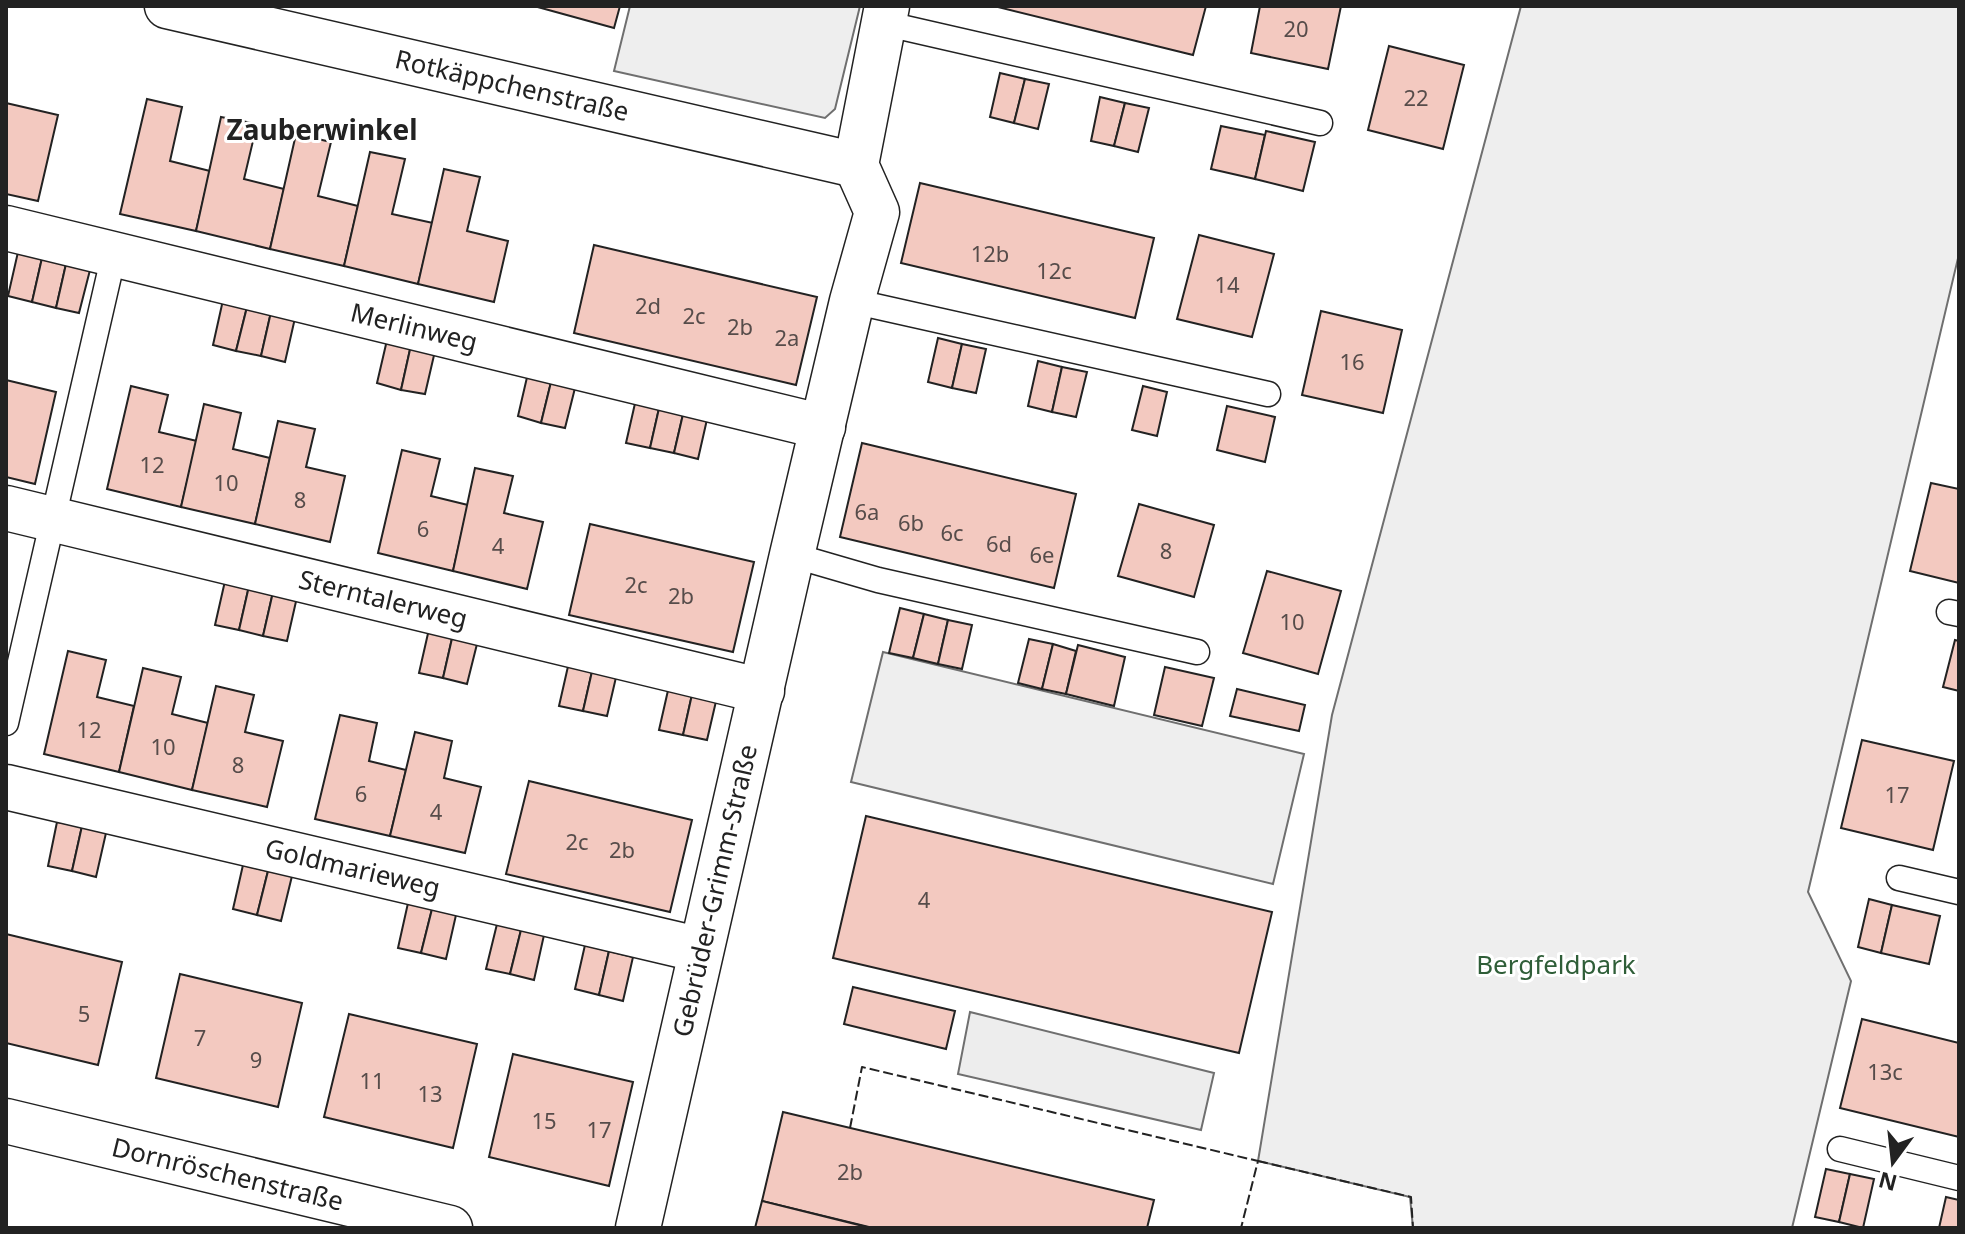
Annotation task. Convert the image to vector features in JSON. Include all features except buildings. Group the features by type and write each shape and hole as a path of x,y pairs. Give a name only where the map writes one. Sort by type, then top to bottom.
{"street":[{"name":"Rotkäppchenstraße","path":"167,6 856,165"},
{"path":"856,165 885,14"},
{"name":"Gebrüder-Grimm-Straße","path":"638,1228 792,555 852,301 877,212 856,165"},
{"name":"Merlinweg","path":"6,228 823,427"},
{"name":"Sterntalerweg","path":"6,508 762,691"},
{"name":"Goldmarieweg","path":"6,787 701,950"},
{"name":"Dornröschenstraße","path":"6,1121 450,1228"}],"lane":[{"path":"885,14 1320,123"},
{"path":"6,723 114,254"},
{"path":"852,301 1268,394"},
{"path":"792,555 878,580 1197,652"},
{"path":"1899,878 1959,892"},
{"path":"1840,1149 1959,1178"}],"green space":[{"path":"630,6 860,6 835,109 825,118 614,71"},
{"name":"Bergfeldpark","path":"1521,6 1959,6 1959,254 1808,892 1851,981 1792,1228 1413,1228 1410,1197 1258,1161 1332,715"},
{"path":"883,652 1304,754 1273,884 851,782"}],"shaded area":[{"path":"970,1012 1214,1073 1201,1130 958,1074"}],"fence":[{"path":"850,1128 862,1067 1258,1161 1241,1228"},
{"path":"1258,1161 1411,1197 1413,1228"}],"district":[{"name":"Zauberwinkel","path":"322,130"}]}
